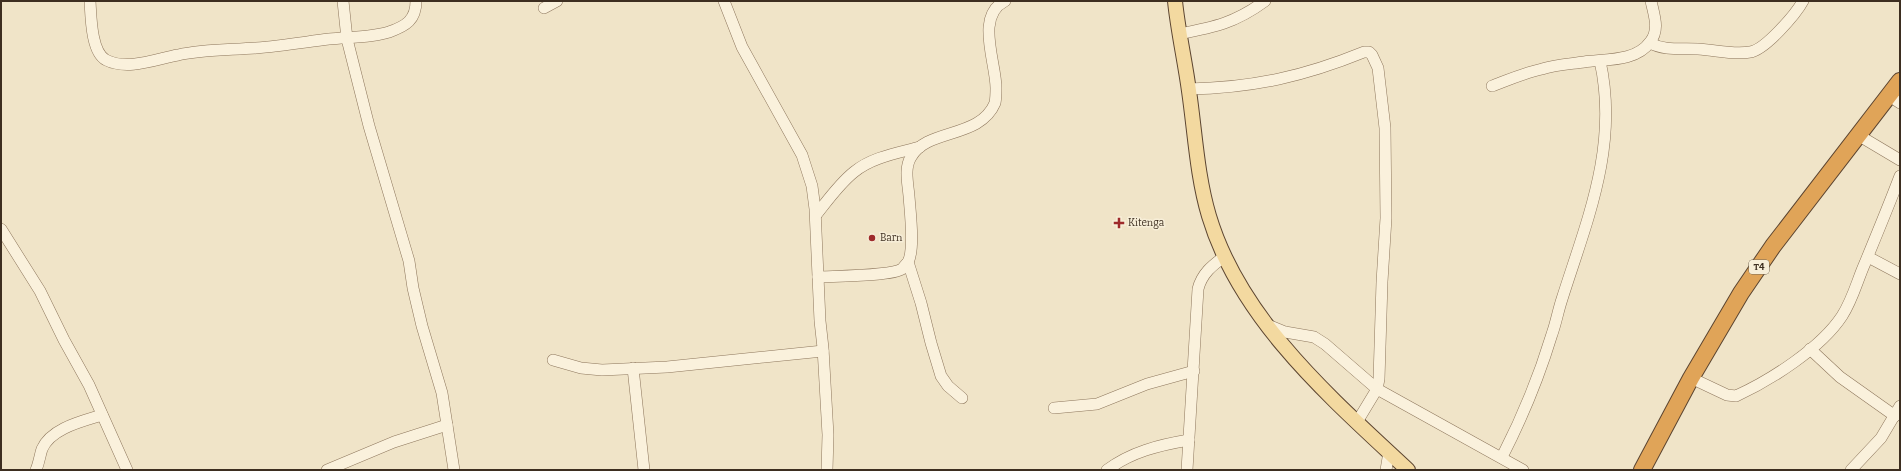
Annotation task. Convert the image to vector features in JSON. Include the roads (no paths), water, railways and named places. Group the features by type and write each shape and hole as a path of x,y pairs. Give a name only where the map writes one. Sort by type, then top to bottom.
{"highway":[{"name":"T4","path":"1642,470 1691,378 1741,293 1773,246 1858,135 1894,99 1900,81"}],"main road":[{"path":"1175,1 1179,34 1189,89 1198,163 1209,216 1225,256 1250,302 1266,325 1295,358 1357,422 1408,470"}],"street":[{"path":"90,1 92,27 98,51 106,60 118,64 146,63 198,52 257,48 330,39 347,39 388,32 406,24 416,11 416,1"},
{"path":"343,1 347,39 369,126 409,261 413,288 422,326 442,393 454,470"},
{"path":"544,8 557,1"},
{"path":"724,1 742,47 802,155 812,186 816,215 820,321 828,435 827,470"},
{"path":"818,277 890,273 901,270 908,262 911,237 907,181 910,158 916,150 930,141 968,129 991,110 996,101 996,81 988,35 988,25 997,5 1005,1"},
{"path":"1179,34 1224,25 1265,1"},
{"path":"1492,86 1543,68 1600,61 1627,56 1640,51 1650,43 1655,34 1656,23 1651,1"},
{"path":"1650,43 1660,48 1696,49 1733,53 1752,52 1763,46 1799,8 1803,1"},
{"path":"1189,89 1225,88 1261,84 1321,68 1364,52 1372,55 1380,79 1385,128 1384,193 1386,218 1382,282 1379,379 1377,389 1357,422"},
{"path":"1502,457 1523,416 1552,335 1601,172 1606,106 1600,61"},
{"path":"1858,135 1900,160"},
{"path":"816,215 839,186 855,171 888,155 922,146"},
{"path":"1691,378 1727,395 1736,396 1788,367 1820,340 1845,311 1852,299 1900,176"},
{"path":"1,229 40,291 64,340 89,385 127,470"},
{"path":"1187,470 1197,322 1196,301 1199,283 1206,272 1225,256"},
{"path":"1868,257 1900,274"},
{"path":"908,262 941,376 948,386 962,398"},
{"path":"1266,325 1285,332 1314,337 1325,344 1377,389 1523,470"},
{"path":"1810,349 1840,378 1897,417 1881,438 1851,470"},
{"path":"553,360 581,368 602,370 667,367 823,351"},
{"path":"633,368 644,470"},
{"path":"1054,408 1097,404 1147,384 1194,371"},
{"path":"36,470 42,449 48,441 60,431 102,415"},
{"path":"327,470 394,442 446,425"},
{"path":"1107,470 1123,459 1140,451 1189,440"},
{"path":"1386,470 1389,452"}],"place":[{"name":"Kitenga","path":"1119,223"},
{"name":"Barn","path":"872,238"}]}
